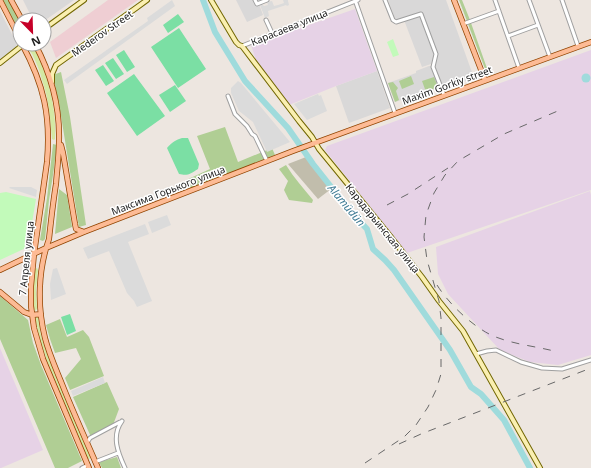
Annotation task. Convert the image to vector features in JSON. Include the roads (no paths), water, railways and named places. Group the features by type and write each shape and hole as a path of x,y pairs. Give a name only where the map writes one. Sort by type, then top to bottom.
{"main road":[{"path":"0,0 12,23"},
{"path":"11,0 18,12"},
{"path":"454,0 485,80"},
{"name":"Maxim Gorkiy street","path":"310,144 591,42"},
{"name":"7 Апреля улица","path":"27,52 39,79 45,104 49,142 48,162 34,254 31,286 32,315 37,341 42,355 89,467"},
{"name":"7 Апреля улица","path":"38,52 52,89 58,114 59,141 49,239 46,248 41,281 41,314 45,338 51,356 98,468"},
{"path":"49,142 59,141 63,153 76,229 84,232"},
{"name":"Максима Горького улица","path":"0,270 84,232 310,144"},
{"path":"0,292 24,312 32,315 41,314"},
{"path":"89,467 95,462"}],"street":[{"path":"52,23 84,0"},
{"name":"Mederov Street","path":"56,65 147,0"},
{"name":"Карадарьинская улица","path":"211,0 236,42 242,46 333,166 390,236 422,277 439,302 463,331 540,468"},
{"path":"254,0 257,4 267,0"},
{"path":"356,0 395,113"},
{"name":"Карасаева улица","path":"242,46 356,0"},
{"path":"385,0 392,20 396,22 421,14 436,54 433,66 444,95"},
{"path":"495,0 519,68"},
{"path":"529,0 550,57"},
{"path":"562,0 578,46"},
{"path":"463,24 499,11"},
{"path":"266,20 272,33"},
{"path":"508,36 538,25"},
{"path":"0,62 13,52"},
{"path":"43,61 47,65 56,65 52,74 52,89"},
{"path":"228,96 235,114 255,136 267,161"},
{"path":"476,354 496,350 520,362 542,368 562,369 591,360"},
{"path":"87,443 90,438 122,421 119,425 116,441 118,453 125,468"},
{"path":"95,462 118,453"},
{"path":"82,468 89,467"}],"water":[{"path":"584,74 588,74 590,78 588,82 584,82 582,80 582,76"}],"waterway":[{"name":"Alamüdün","path":"203,0 215,32 245,81 288,128 313,164 351,212 367,229 373,249 394,270 450,350 471,387 481,394 504,420 530,468"}],"railway":[{"path":"365,463 404,437 416,425 428,407 436,390 441,374 441,318 439,301 427,260 424,237 426,215 434,193 445,175 458,161 504,134 560,110"},
{"path":"387,205 408,194 448,168"},
{"path":"437,285 461,313 483,331 506,341 554,351"},
{"path":"399,444 421,434 591,368"}]}
